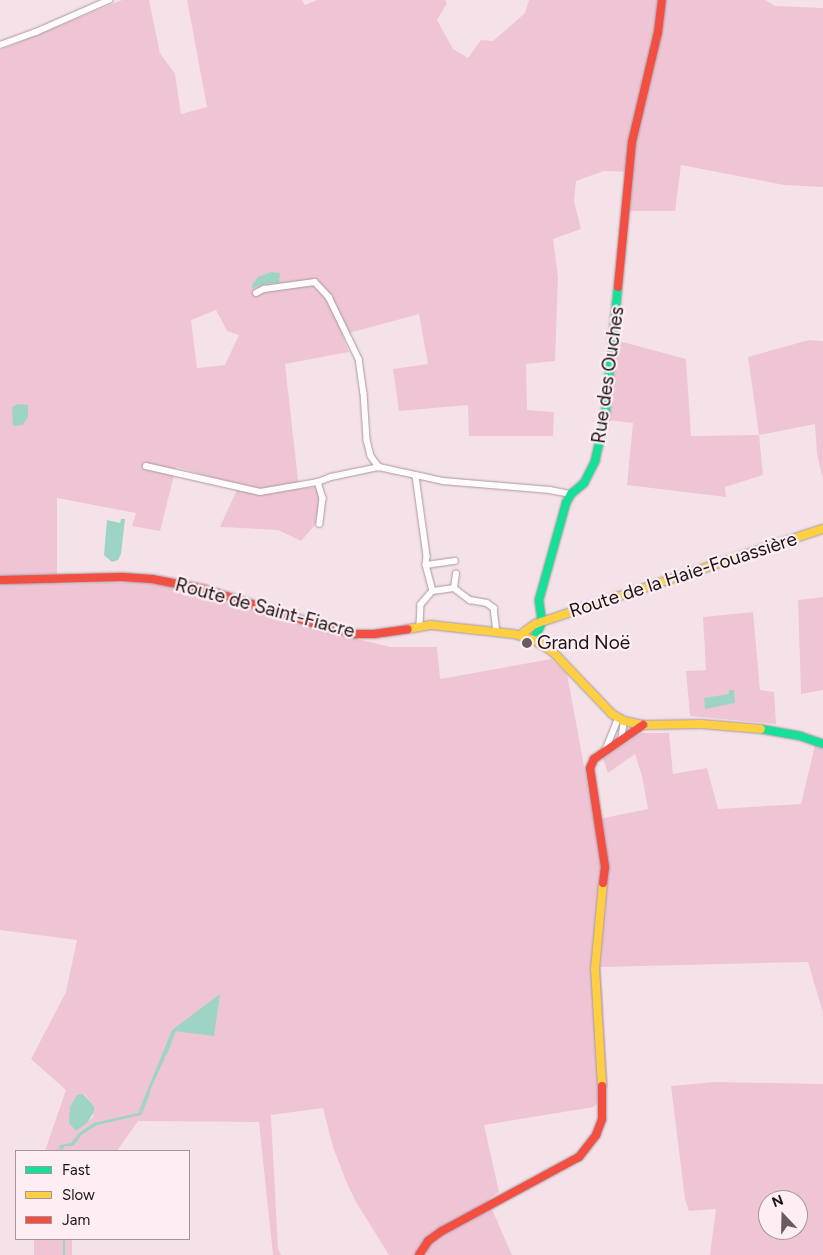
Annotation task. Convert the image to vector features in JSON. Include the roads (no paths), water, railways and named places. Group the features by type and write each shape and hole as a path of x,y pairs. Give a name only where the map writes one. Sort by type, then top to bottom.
{"street":[{"path":"0,45 36,32 109,0"},
{"name":"Rue des Ouches","path":"542,622 539,600 541,588 571,494 584,482 595,461 604,417 635,121 658,32 662,0"},
{"path":"256,293 264,289 315,282 329,297 359,359 368,440 371,456 379,467"},
{"path":"146,466 260,492 318,482 331,477 379,467 443,481 550,490 571,494"},
{"path":"416,476 427,556 426,566 433,591"},
{"path":"318,482 323,498 320,524"},
{"name":"Route de la Haie-Fouassière","path":"520,636 528,627 542,622 823,529"},
{"path":"426,566 455,561"},
{"path":"454,588 456,574"},
{"name":"Route de Saint-Fiacre","path":"0,580 152,579 204,589 342,632 374,634 420,626 440,626 520,636 534,640 553,652 621,720"},
{"path":"420,626 421,605 433,591 454,588 470,600 487,603 494,608 496,632"},
{"path":"534,640 542,622"},
{"path":"621,720 643,725 700,724 756,728 800,736 823,744"},
{"path":"620,742 624,734 621,720"},
{"path":"605,751 621,720"},
{"path":"418,1255 428,1241 442,1231 580,1157 596,1135 602,1119 603,1098 595,969 604,867 590,768 594,759 643,725"}],"waterway":[{"path":"166,1054 175,1031"},
{"path":"68,1145 73,1145 81,1134 97,1124 141,1114 149,1093"},
{"path":"61,1150 63,1146"},
{"path":"64,1240 64,1255"}],"place":[{"name":"Grand Noë","path":"527,643"}]}
